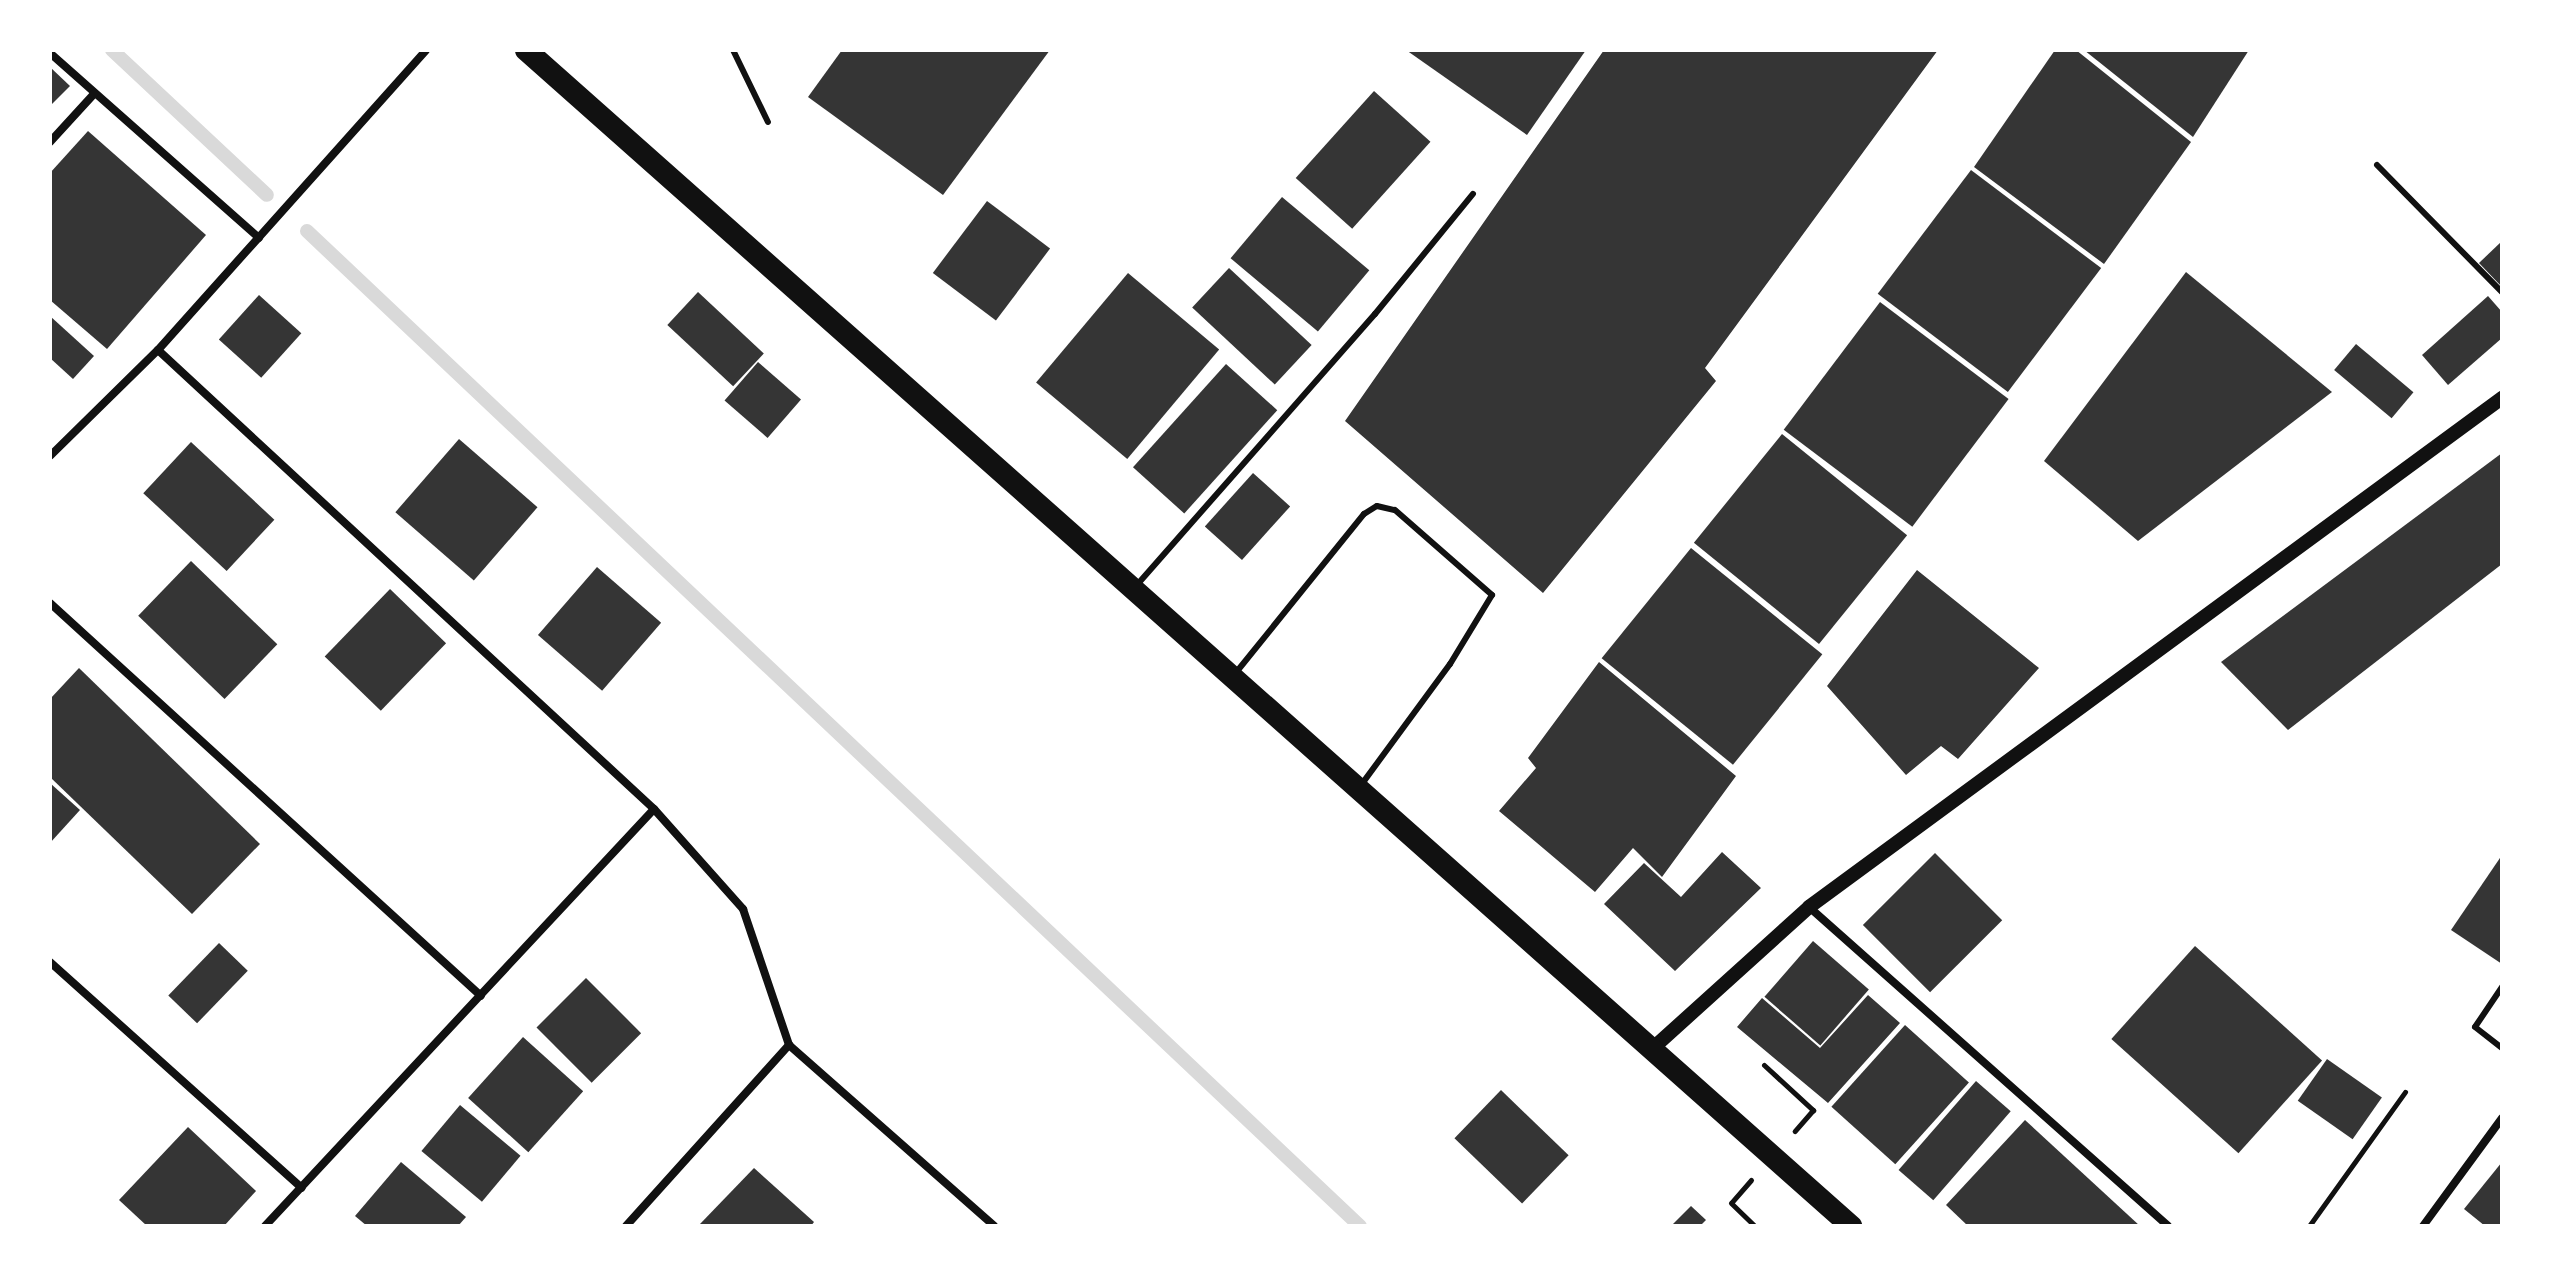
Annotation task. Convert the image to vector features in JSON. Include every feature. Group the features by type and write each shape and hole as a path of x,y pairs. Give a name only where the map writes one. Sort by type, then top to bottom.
{"highway":[{"path":"526,50 1851,1226"}],"street":[{"path":"50,456 158,350 426,50"},
{"path":"50,53 259,238"},
{"path":"50,142 94,94"},
{"path":"158,350 654,809 743,909 789,1045 994,1226"},
{"path":"1652,1049 1809,907 2502,398"},
{"path":"50,603 481,996"},
{"path":"265,1226 654,809"},
{"path":"1809,907 2168,1226"},
{"path":"50,962 302,1188"},
{"path":"626,1226 789,1045"},
{"path":"2423,1226 2502,1118"}],"lane":[{"path":"733,50 768,122"},
{"path":"2377,165 2502,292"},
{"path":"1133,590 1375,314 1473,194"},
{"path":"1232,678 1364,514 1377,506 1395,510 1492,595 1450,664 1358,789"},
{"path":"2502,987 2475,1027 2502,1048"}],"path":[{"path":"1764,1065 1813,1110"},
{"path":"2309,1226 2405,1092"},
{"path":"1731,1203 1755,1226"}],"building":[{"path":"842,50 1050,50 943,195 808,97"},
{"path":"1406,50 1586,50 1527,135"},
{"path":"1604,50 1938,50 1705,368 1716,381 1543,593 1345,421"},
{"path":"2055,50 2076,50 2191,142 2104,264 1974,167"},
{"path":"2084,50 2249,50 2193,137"},
{"path":"50,67 70,86 50,106"},
{"path":"1374,91 1430,142 1352,229 1296,178"},
{"path":"88,131 206,235 107,349 50,300 50,173"},
{"path":"1971,170 2101,268 2008,392 1878,294"},
{"path":"1282,197 1369,270 1318,332 1231,258"},
{"path":"987,201 1050,249 996,320 933,273"},
{"path":"2502,241 2502,287 2479,263"},
{"path":"1229,268 1312,345 1275,385 1192,307"},
{"path":"2186,272 2332,392 2138,541 2044,461"},
{"path":"1128,273 1219,349 1127,459 1036,383"},
{"path":"698,292 764,353 733,386 667,325"},
{"path":"259,295 301,333 261,378 219,340"},
{"path":"2488,296 2502,312 2502,338 2448,385 2422,355"},
{"path":"1880,302 2009,399 1912,527 1784,430"},
{"path":"50,316 94,356 73,379 50,358"},
{"path":"2356,344 2413,392 2392,418 2334,370"},
{"path":"758,362 801,399 768,438 725,400"},
{"path":"1226,364 1277,410 1184,513 1133,467"},
{"path":"1782,434 1907,535 1819,644 1694,543"},
{"path":"459,439 537,507 474,580 395,512"},
{"path":"191,442 274,520 227,571 143,493"},
{"path":"2502,453 2502,564 2288,730 2221,662"},
{"path":"1253,473 1290,506 1242,560 1205,527"},
{"path":"1691,548 1822,654 1733,765 1602,658"},
{"path":"191,561 277,644 225,699 138,616"},
{"path":"597,567 661,623 602,691 538,635"},
{"path":"1917,570 2039,668 1958,759 1941,746 1906,775 1827,686"},
{"path":"390,589 446,643 381,711 325,657"},
{"path":"1599,662 1736,776 1662,877 1633,848 1595,892 1499,811 1536,768 1528,758"},
{"path":"79,668 260,844 192,914 50,777 50,699"},
{"path":"50,783 80,810 50,843"},
{"path":"1722,852 1761,888 1675,971 1604,904 1644,863 1681,897"},
{"path":"1935,853 2002,920 1930,992 1863,925"},
{"path":"2502,855 2502,964 2451,930"},
{"path":"1813,941 1869,990 1820,1045 1764,997"},
{"path":"219,943 248,971 197,1023 168,996"},
{"path":"2195,946 2322,1060 2238,1153 2111,1039"},
{"path":"586,978 641,1033 592,1083 537,1027"},
{"path":"1868,995 1900,1023 1828,1103 1737,1027 1762,998 1820,1048"},
{"path":"1905,1025 1969,1083 1895,1164 1831,1107"},
{"path":"523,1037 583,1091 528,1152 468,1098"},
{"path":"2327,1059 2382,1097 2353,1139 2298,1101"},
{"path":"1976,1081 2011,1111 1933,1200 1899,1170"},
{"path":"1501,1090 1569,1155 1522,1203 1454,1138"},
{"path":"460,1105 521,1156 482,1202 421,1151"},
{"path":"2025,1120 2140,1226 1968,1226 1946,1205"},
{"path":"188,1127 256,1191 224,1226 147,1226 119,1200"},
{"path":"401,1162 466,1217 458,1226 367,1226 355,1216"},
{"path":"2502,1162 2502,1226 2485,1226 2464,1209"},
{"path":"754,1168 814,1222 811,1226 700,1224"},
{"path":"1691,1206 1706,1220 1700,1226 1671,1226"}],"waterway":[{"path":"112,50 267,195"},
{"path":"307,231 1360,1226"}]}
